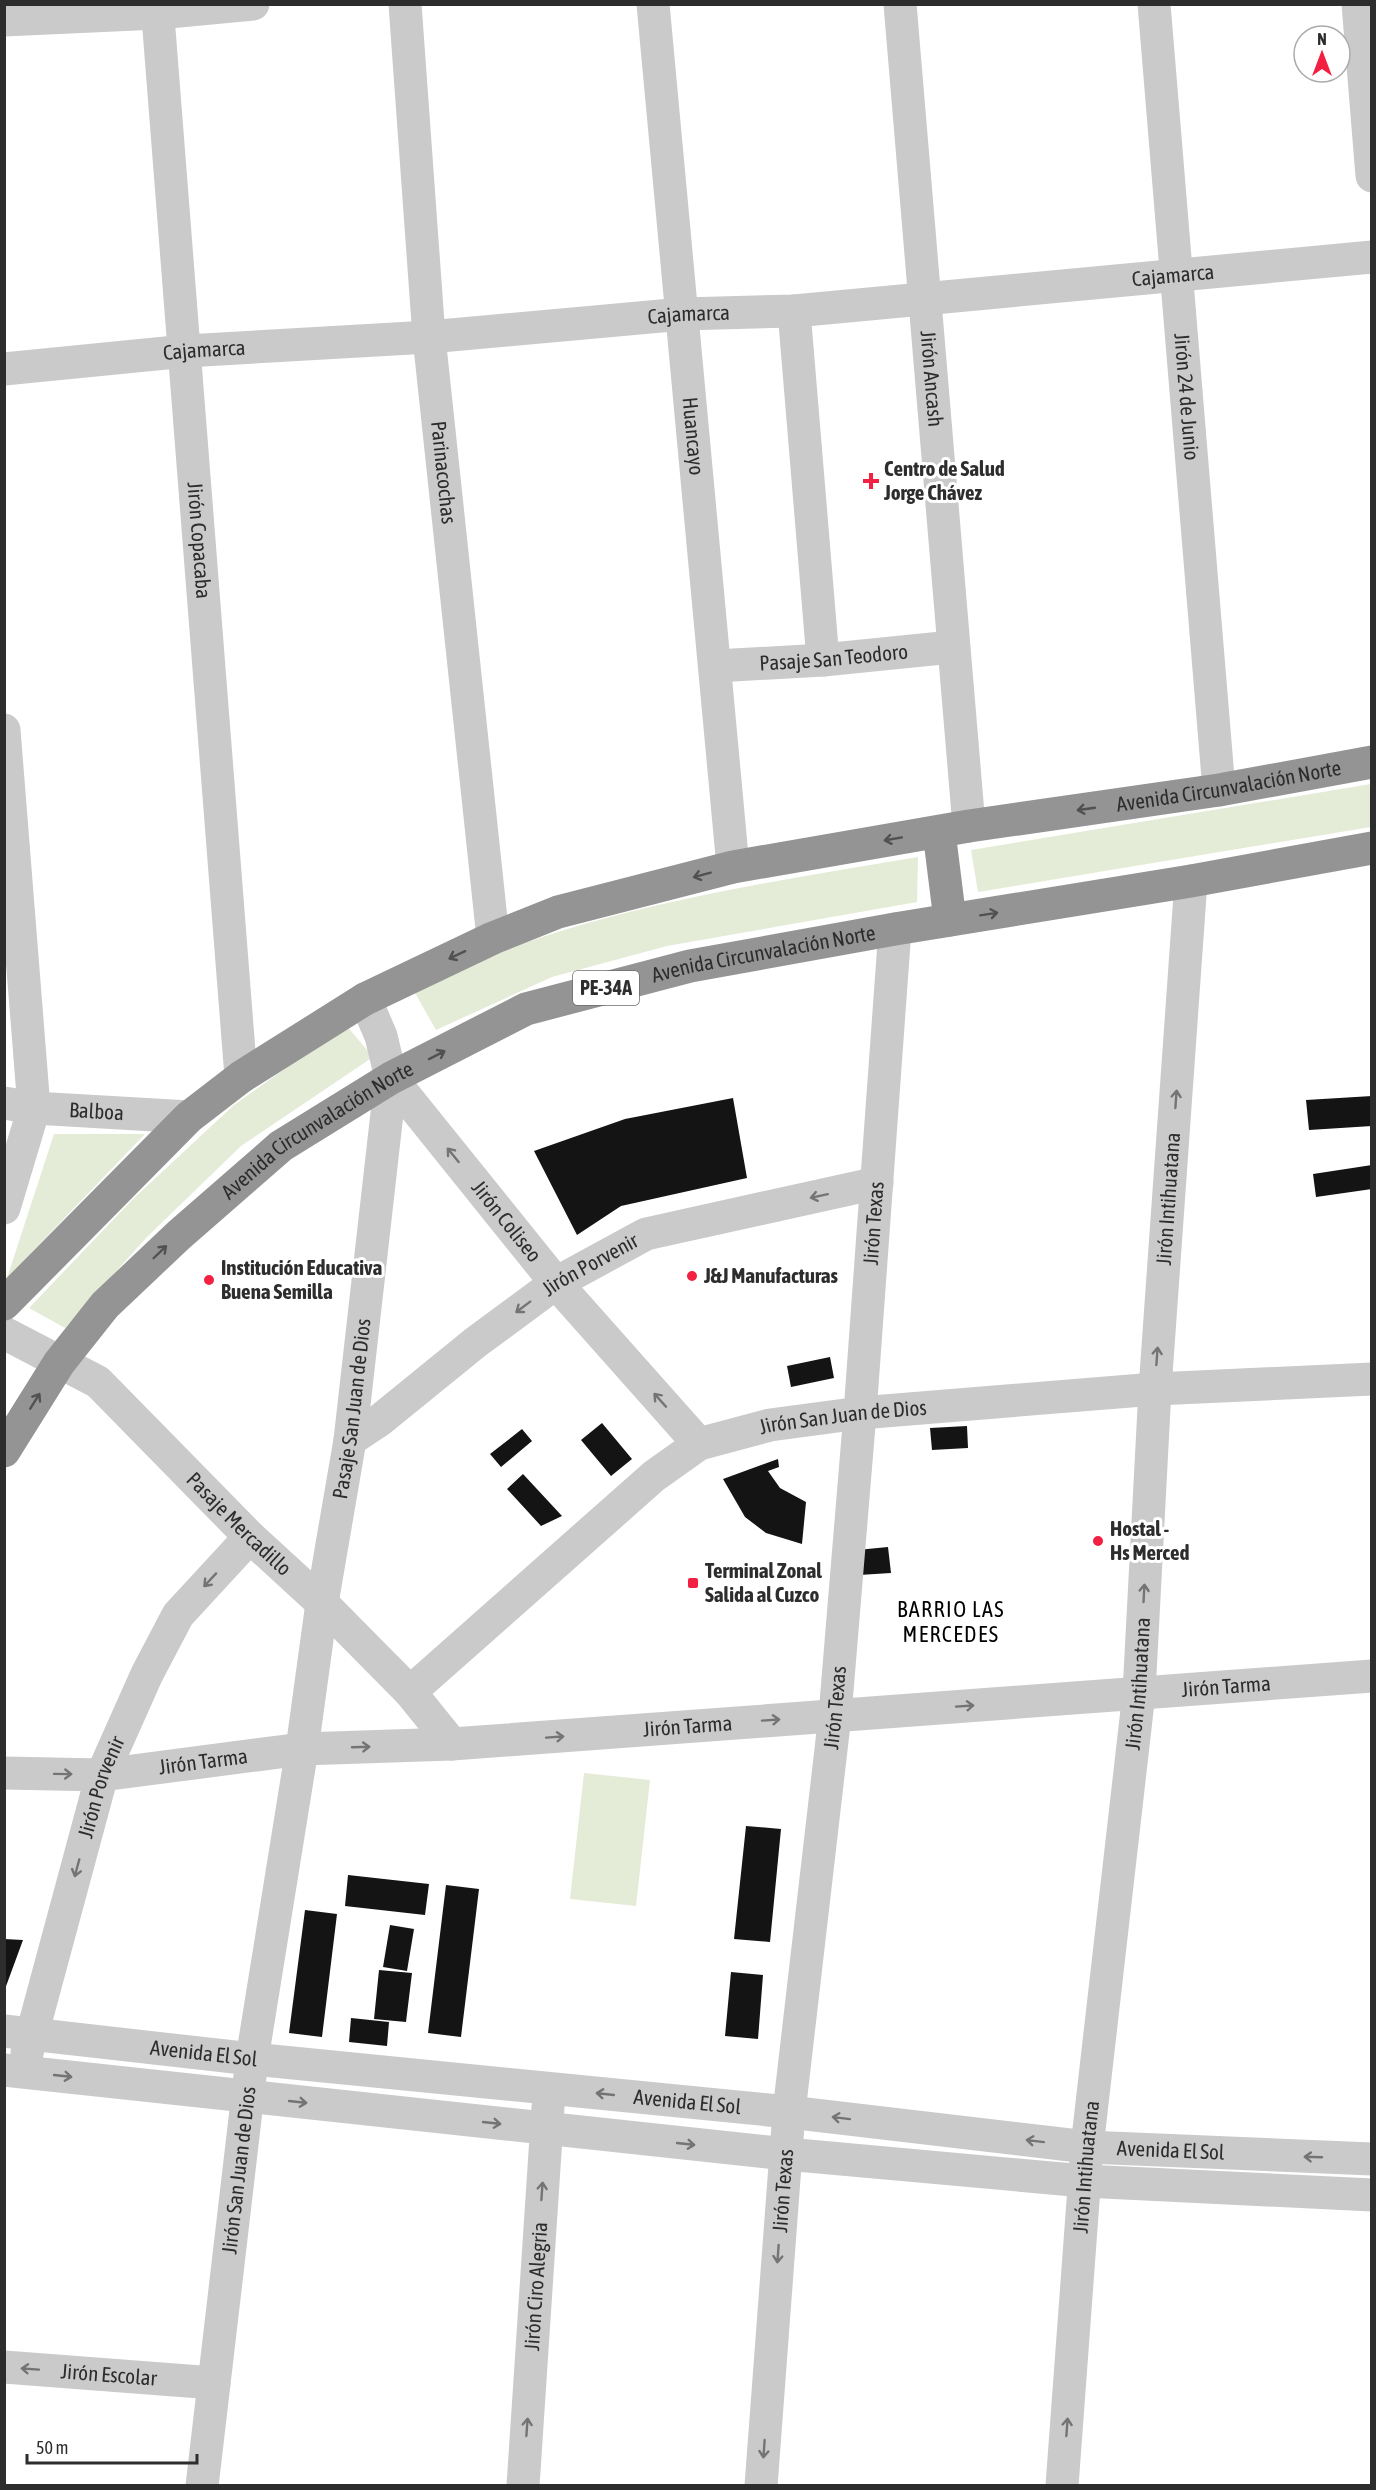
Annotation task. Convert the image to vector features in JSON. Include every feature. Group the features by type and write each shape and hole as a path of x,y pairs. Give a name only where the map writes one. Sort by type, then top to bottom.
{"highway":[{"name":"Avenida Circunvalación Norte","path":"4,1304 189,1116 241,1077 365,999 493,939 558,912 733,867 954,829 1219,790 1371,762"},
{"path":"950,920 954,829"},
{"name":"Avenida Circunvalación Norte","path":"4,1451 59,1363 105,1305 178,1235 281,1146 391,1078 526,1009 690,966 1371,848"}],"street":[{"path":"4,20 253,4"},
{"name":"Parinacochas","path":"405,4 429,337 493,939"},
{"name":"Huancayo","path":"652,4 683,314 733,867"},
{"name":"Jirón Ancash","path":"900,4 952,647 954,829"},
{"name":"Jirón 24 de Junio","path":"1154,4 1219,790"},
{"path":"1358,4 1371,176"},
{"name":"Jirón Copacaba","path":"158,9 241,1077"},
{"name":"Cajamarca","path":"4,369 186,351 429,337 683,314 794,311 923,297 1178,277 1371,257"},
{"path":"794,311 823,660"},
{"name":"Pasaje San Teodoro","path":"716,666 823,660 952,647"},
{"path":"4,730 19,1105 4,1208"},
{"name":"Jirón Intihuatana","path":"1062,2486 1087,2147 1139,1693 1155,1389 1191,881"},
{"name":"Jirón Texas","path":"761,2486 789,2112 835,1715 860,1413 895,929"},
{"name":"Pasaje San Juan de Dios","path":"302,1749 322,1603 350,1440 391,1078 381,1036 365,999"},
{"name":"Jirón Coliseo","path":"391,1078 556,1282 699,1444"},
{"name":"Balboa","path":"19,1105 189,1116"},
{"name":"Jirón Porvenir","path":"350,1440 380,1420 476,1342 556,1282 646,1234 877,1183"},
{"name":"Pasaje Mercadillo","path":"4,1333 98,1382 250,1537 322,1603 410,1692 452,1744"},
{"name":"Jirón San Juan de Dios","path":"410,1692 654,1476 699,1444 770,1425 860,1413 1155,1389 1371,1379"},
{"name":"Jirón Porvenir","path":"13,2071 19,2032 102,1775 147,1674 178,1615 250,1537"},
{"name":"Jirón Tarma","path":"4,1773 102,1775 302,1749 452,1744 1371,1676"},
{"name":"Jirón San Juan de Dios","path":"202,2486 252,2059 302,1749"},
{"name":"Avenida El Sol","path":"19,2032 252,2059 789,2112 1087,2147 1371,2159"},
{"name":"Avenida El Sol","path":"13,2071 786,2154 1084,2181 1371,2195"},
{"name":"Jirón Ciro Alegria","path":"523,2486 550,2089"},
{"name":"Jirón Escolar","path":"4,2367 214,2383"}],"green space":[{"path":"1371,784 1371,827 978,892 971,850"},
{"path":"918,857 917,902 667,946 552,977 436,1030 414,991 512,947 623,914 721,892"},
{"path":"346,1025 373,1057 241,1146 147,1237 65,1328 29,1308 134,1198 234,1105"},
{"path":"54,1134 145,1134 7,1278"},
{"path":"584,1773 650,1780 636,1906 570,1899"}],"building":[{"path":"1372,1096 1372,1126 1309,1130 1306,1100"},
{"path":"733,1098 747,1178 621,1206 577,1235 534,1151 625,1119"},
{"path":"1372,1165 1372,1189 1316,1197 1313,1174"},
{"path":"830,1357 834,1378 791,1387 787,1366"},
{"path":"602,1423 632,1459 611,1476 581,1440"},
{"path":"967,1426 968,1448 932,1450 930,1428"},
{"path":"522,1429 532,1441 501,1467 490,1454"},
{"path":"778,1459 779,1467 768,1471 780,1488 806,1502 802,1544 766,1533 745,1517 723,1479"},
{"path":"523,1474 562,1516 541,1526 507,1489"},
{"path":"888,1547 891,1573 859,1575 857,1550"},
{"path":"746,1826 781,1829 770,1942 734,1939"},
{"path":"348,1875 429,1884 425,1915 345,1906"},
{"path":"446,1885 479,1889 461,2037 428,2033"},
{"path":"305,1910 337,1914 322,2037 289,2033"},
{"path":"390,1925 414,1929 407,1971 383,1967"},
{"path":"4,1939 23,1940 5,1989 4,1989"},
{"path":"379,1970 412,1973 406,2022 374,2019"},
{"path":"731,1972 763,1975 758,2039 725,2036"},
{"path":"351,2018 389,2022 387,2046 349,2042"}],"place":[{"name":"Centro de Salud Jorge Chávez","path":"871,481"},
{"name":"J&J Manufacturas","path":"692,1276"},
{"name":"Institución Educativa Buena Semilla","path":"209,1280"},
{"name":"Hostal - Hs Merced","path":"1098,1541"},
{"name":"Terminal Zonal Salida al Cuzco","path":"693,1583"}],"district":[{"name":"BARRIO LAS MERCEDES","path":"951,1622"}]}
